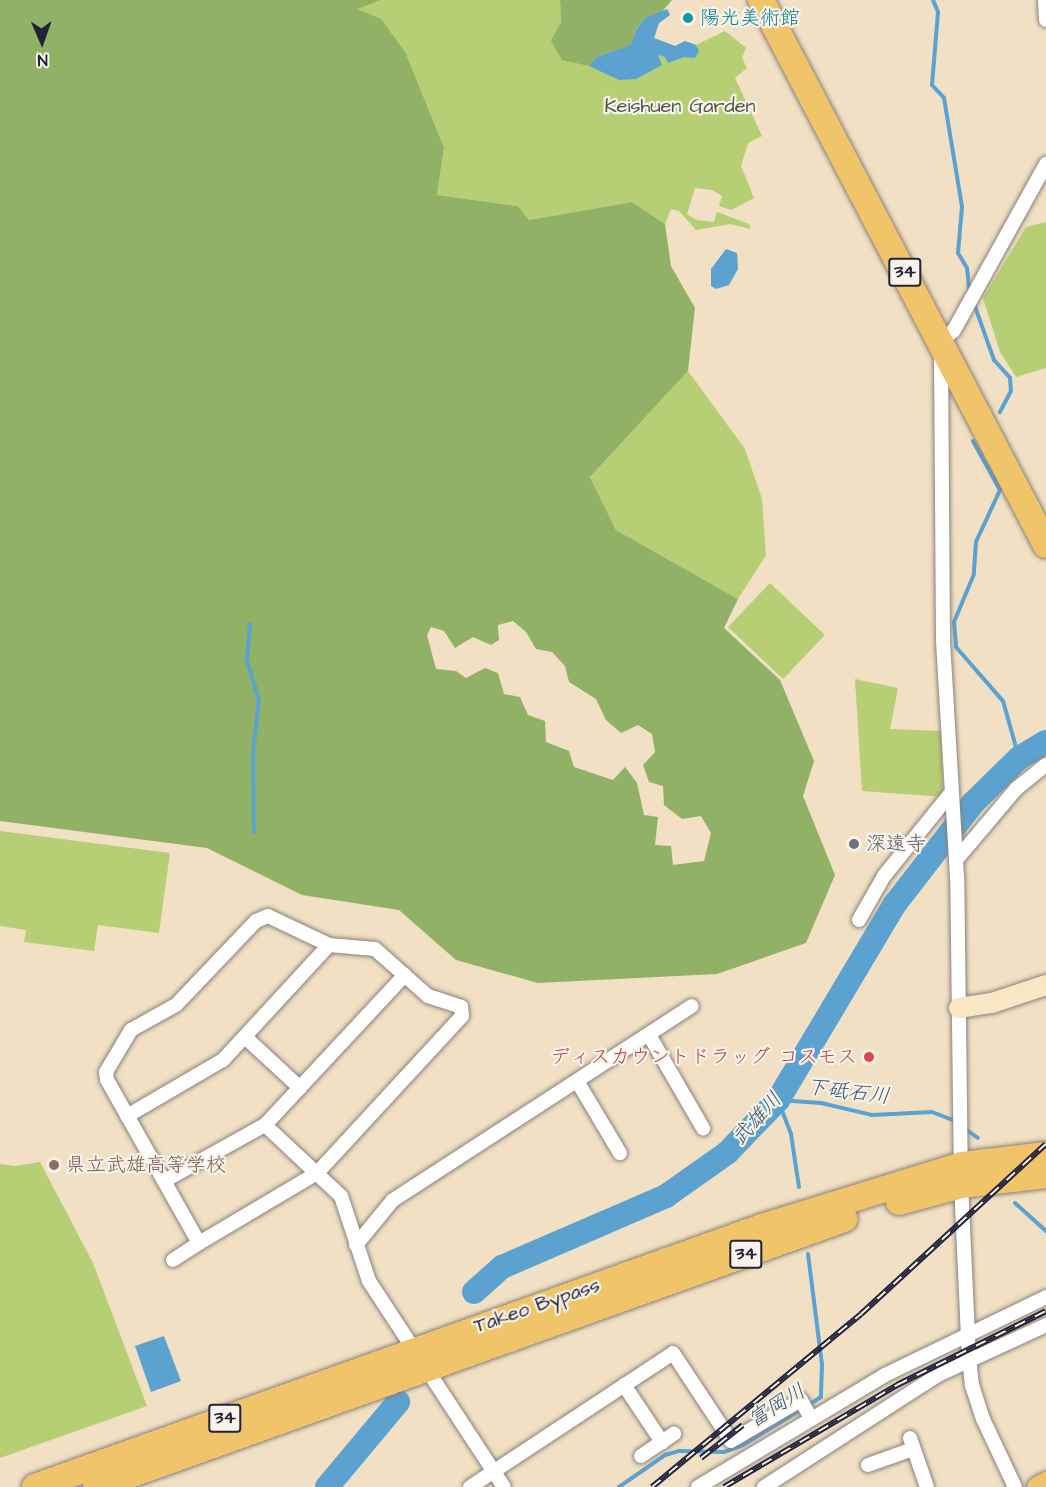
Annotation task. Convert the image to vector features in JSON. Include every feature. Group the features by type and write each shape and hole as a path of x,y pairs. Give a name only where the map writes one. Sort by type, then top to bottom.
{"highway":[{"name":"34","path":"761,0 1046,544"},
{"name":"Takeo Bypass","path":"35,1487 872,1210 962,1175 1046,1155"},
{"name":"Takeo Bypass","path":"962,1175 1046,1175"},
{"name":"Takeo Bypass","path":"96,1487 133,1481 420,1358"}],"main road":[{"path":"1037,1487 1046,1482"}],"street":[{"path":"1045,0 1046,20"},
{"path":"1015,1487 983,1419 972,1386 969,1359 962,1175 956,860 943,639 941,340 954,330 1046,164"},
{"path":"956,860 1016,789 1046,765"},
{"path":"859,920 884,876 952,798"},
{"path":"173,1260 317,1173 462,1016 461,1007 428,996 375,949 329,945 268,916 256,921 176,1005 131,1030 106,1072 127,1116 199,1243"},
{"path":"127,1116 223,1060 329,945"},
{"path":"164,1181 265,1125 405,975"},
{"path":"959,1008 992,1003 1046,985"},
{"path":"356,1245 393,1200 692,1006"},
{"path":"649,1035 703,1128"},
{"path":"244,1037 300,1088"},
{"path":"577,1081 620,1153"},
{"path":"265,1125 341,1196 369,1281 504,1487"},
{"path":"698,1487 810,1417 968,1334 1046,1297"},
{"path":"764,1487 903,1395 969,1359 1046,1325"},
{"path":"470,1487 674,1353 731,1442 801,1400 810,1417"},
{"path":"624,1385 668,1438 641,1456"},
{"path":"868,1465 912,1443 927,1487"}],"green space":[{"path":"0,0 381,0 357,9 381,19 405,52 444,148 437,195 518,206 529,220 632,202 665,224 671,266 695,308 688,371 590,477 616,530 738,599 724,628 780,680 814,761 803,796 835,875 806,943 717,974 538,983 456,960 399,910 302,895 207,848 0,821","holes":["513,621 526,632 536,649 552,652 565,666 569,682 596,699 606,720 621,733 638,725 652,734 655,752 643,765 649,782 663,786 664,805 682,819 701,816 711,833 704,861 673,865 671,846 655,845 658,817 644,815 637,783 625,767 613,780 574,767 569,751 546,742 545,721 528,715 520,697 504,694 498,673 485,668 466,678 456,671 436,669 427,635 431,627 444,631 455,648 473,637 491,645 499,640 498,625"]},
{"name":"Keishuen Garden","path":"381,0 560,0 561,22 659,15 667,9 670,15 659,23 654,38 675,46 685,41 696,45 725,31 746,48 742,58 747,68 735,78 762,136 748,143 741,166 754,198 731,210 719,206 722,196 712,190 695,188 687,214 697,220 714,222 717,212 749,224 751,229 730,224 696,230 679,211 671,209 665,224 632,202 529,220 518,206 437,195 444,148 356,8"},
{"path":"560,0 672,0 659,15 645,18 636,29 631,45 597,57 589,66 562,60 551,41 561,22"},
{"path":"1046,222 1046,368 1016,377 1000,352 983,298 1026,227"},
{"path":"688,371 745,449 762,499 766,555 738,599 616,530 590,477"},
{"path":"770,583 825,635 783,679 728,627"},
{"path":"855,679 898,688 890,729 941,731 943,797 862,791"},
{"path":"0,831 170,853 159,933 98,925 94,951 24,942 26,930 0,926"},
{"path":"40,1162 93,1263 147,1406 0,1458 0,1164 15,1166"}],"water":[{"path":"667,9 670,15 659,23 654,38 675,46 685,41 696,45 699,51 695,58 684,57 668,63 665,57 658,55 662,65 636,79 619,80 589,66 597,57 631,45 636,30 645,18"},
{"path":"726,249 737,253 738,269 729,285 716,289 711,286 711,269"},
{"path":"164,1336 181,1381 151,1392 135,1346"}],"waterway":[{"path":"933,0 938,12 932,85 944,98 962,207 958,253 967,268 970,295"},
{"path":"973,301 994,360 1010,378 1011,391 1000,412"},
{"path":"973,441 1000,490 976,542 974,574 954,622 956,647 1003,701 1019,758"},
{"path":"250,624 247,661 259,700 253,752 254,832"},
{"name":"武雄川","path":"474,1292 502,1267 666,1196 727,1153 778,1100 895,904 973,803 1019,758 1046,742"},
{"name":"下砥石川","path":"799,1187 791,1134 778,1100 821,1103 872,1115 932,1112 956,1121"},
{"name":"下砥石川","path":"964,1128 978,1138"},
{"name":"下砥石川","path":"1015,1203 1046,1231"},
{"name":"富岡川","path":"808,1254 822,1365 821,1397 808,1405"},
{"name":"武雄川","path":"327,1487 398,1402"},
{"name":"富岡川","path":"619,1487 665,1455 679,1451 724,1452 743,1445 802,1409"}],"railway":[{"path":"652,1487 861,1314 1046,1144"},
{"path":"724,1487 897,1385 1046,1311"},
{"path":"701,1458 743,1425"}],"place":[{"name":"陽光美術館","path":"688,18"},
{"name":"深遠寺","path":"854,844"},
{"name":"ディスカウントドラッグ コスモス","path":"869,1057"},
{"name":"県立武雄高等学校","path":"54,1165"}]}
